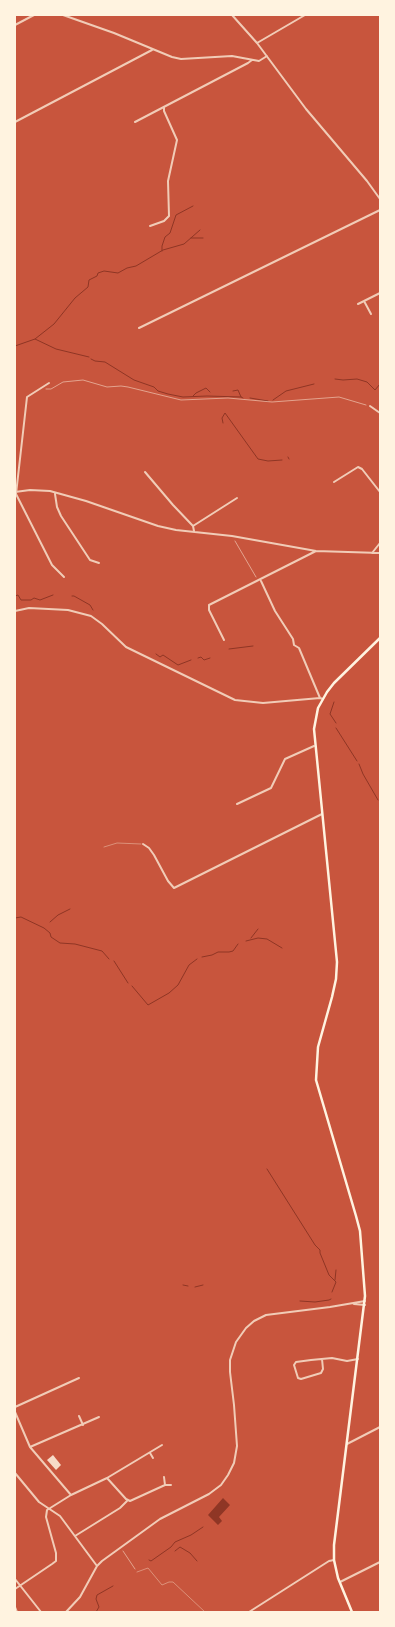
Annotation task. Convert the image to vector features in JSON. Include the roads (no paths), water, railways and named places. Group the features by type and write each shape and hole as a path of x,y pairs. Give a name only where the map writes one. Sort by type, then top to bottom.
{"main road":[{"path":"352,1612 339,1582 334,1560 334,1539 365,1303 360,1231 316,1080 318,1047 337,971 314,746 315,722 321,698 380,638"}],"street":[{"path":"15,25 34,15"},
{"path":"63,15 114,33 166,56 178,58 232,56 252,60 261,60 267,56"},
{"path":"232,15 258,43 306,110 367,181 380,199"},
{"path":"258,43 305,15"},
{"path":"15,122 152,50"},
{"path":"135,122 252,60"},
{"path":"150,226 164,221 169,216 168,181 177,140 164,107"},
{"path":"139,328 380,210"},
{"path":"358,304 380,293"},
{"path":"364,301 371,314"},
{"path":"49,383 27,397 16,494 52,565 64,577"},
{"path":"370,406 380,413"},
{"path":"334,482 358,467 362,469 380,492"},
{"path":"145,472 193,526 194,531"},
{"path":"16,492 42,490 55,493 176,530 232,536 316,551 380,553"},
{"path":"55,493 57,507 61,516 90,560 99,563"},
{"path":"193,526 236,498"},
{"path":"372,552 380,543"},
{"path":"224,640 209,607 316,551"},
{"path":"15,611 29,608 68,610 91,616 126,647 235,700 263,703 321,698 299,648 294,645 293,639 261,584 262,579"},
{"path":"238,804 271,788 285,759 314,746"},
{"path":"143,844 154,855 168,881 174,888 322,814"},
{"path":"66,1612 80,1598 97,1566 160,1519 209,1494 220,1485 232,1469 237,1446 230,1360 236,1342 246,1328 254,1321 266,1315 365,1303"},
{"path":"322,1359 323,1369 321,1373 301,1379 298,1378 295,1363 322,1359 332,1358 347,1361 358,1359"},
{"path":"15,1407 79,1378"},
{"path":"15,1412 30,1446 71,1495"},
{"path":"79,1416 82,1424"},
{"path":"30,1446 99,1417"},
{"path":"347,1444 380,1427"},
{"path":"15,1589 56,1561 56,1553 46,1512 71,1495 107,1478 162,1445"},
{"path":"150,1452 152,1458"},
{"path":"15,1473 39,1502 60,1516 97,1566"},
{"path":"164,1477 165,1485"},
{"path":"107,1478 128,1501"},
{"path":"76,1536 128,1501 165,1485 171,1485"},
{"path":"249,1612 329,1561 334,1560"},
{"path":"339,1582 380,1562"},
{"path":"15,1579 40,1612"},
{"path":"15,1607 17,1612"}],"lane":[{"path":"104,846 118,843 143,844"},
{"path":"138,1572 148,1568 162,1585 173,1582 206,1612"}],"waterway":[{"path":"162,251 165,237 170,233 176,215 193,206"},
{"path":"35,339 54,324 75,298 88,287 89,280 97,276 98,273 104,271 118,273 136,266 163,250 184,244 200,230"},
{"path":"191,238 203,238"},
{"path":"15,346 35,339 56,349 89,357"},
{"path":"91,359 105,362 134,380 168,394 183,397 241,397"},
{"path":"335,379 357,379 367,382 375,390 380,384"},
{"path":"273,400 286,391 314,384"},
{"path":"193,396 206,388 210,392"},
{"path":"233,391 238,390 243,398"},
{"path":"250,398 268,401"},
{"path":"223,423 222,418 225,413 258,459 268,461 282,460"},
{"path":"15,596 18,595 21,600 31,600 34,598 40,600 53,595"},
{"path":"72,596 90,605 93,610"},
{"path":"229,649 253,646"},
{"path":"156,654 160,657 163,655 178,665 191,660"},
{"path":"198,658 201,657 204,660 210,658"},
{"path":"334,702 330,714 336,723"},
{"path":"336,728 357,761"},
{"path":"359,764 378,800"},
{"path":"50,922 58,915 70,909"},
{"path":"15,918 21,917 44,928 50,933 51,937 60,943 75,944 102,951 109,959"},
{"path":"251,938 258,929"},
{"path":"246,941 258,938 267,939 282,948"},
{"path":"202,957 218,952 233,951 238,944"},
{"path":"132,986 148,1005 169,993 178,985 189,965 197,959"},
{"path":"114,961 128,983"},
{"path":"267,1169 320,1250 329,1275 336,1282 332,1292"},
{"path":"335,1280 336,1270"},
{"path":"183,1285 188,1286"},
{"path":"195,1287 203,1285"},
{"path":"300,1301 315,1302 331,1299"},
{"path":"149,1560 151,1561 175,1542 203,1527"},
{"path":"175,1551 180,1547 190,1553 197,1561"},
{"path":"96,1612 99,1607 96,1599 97,1595 113,1586"}]}
